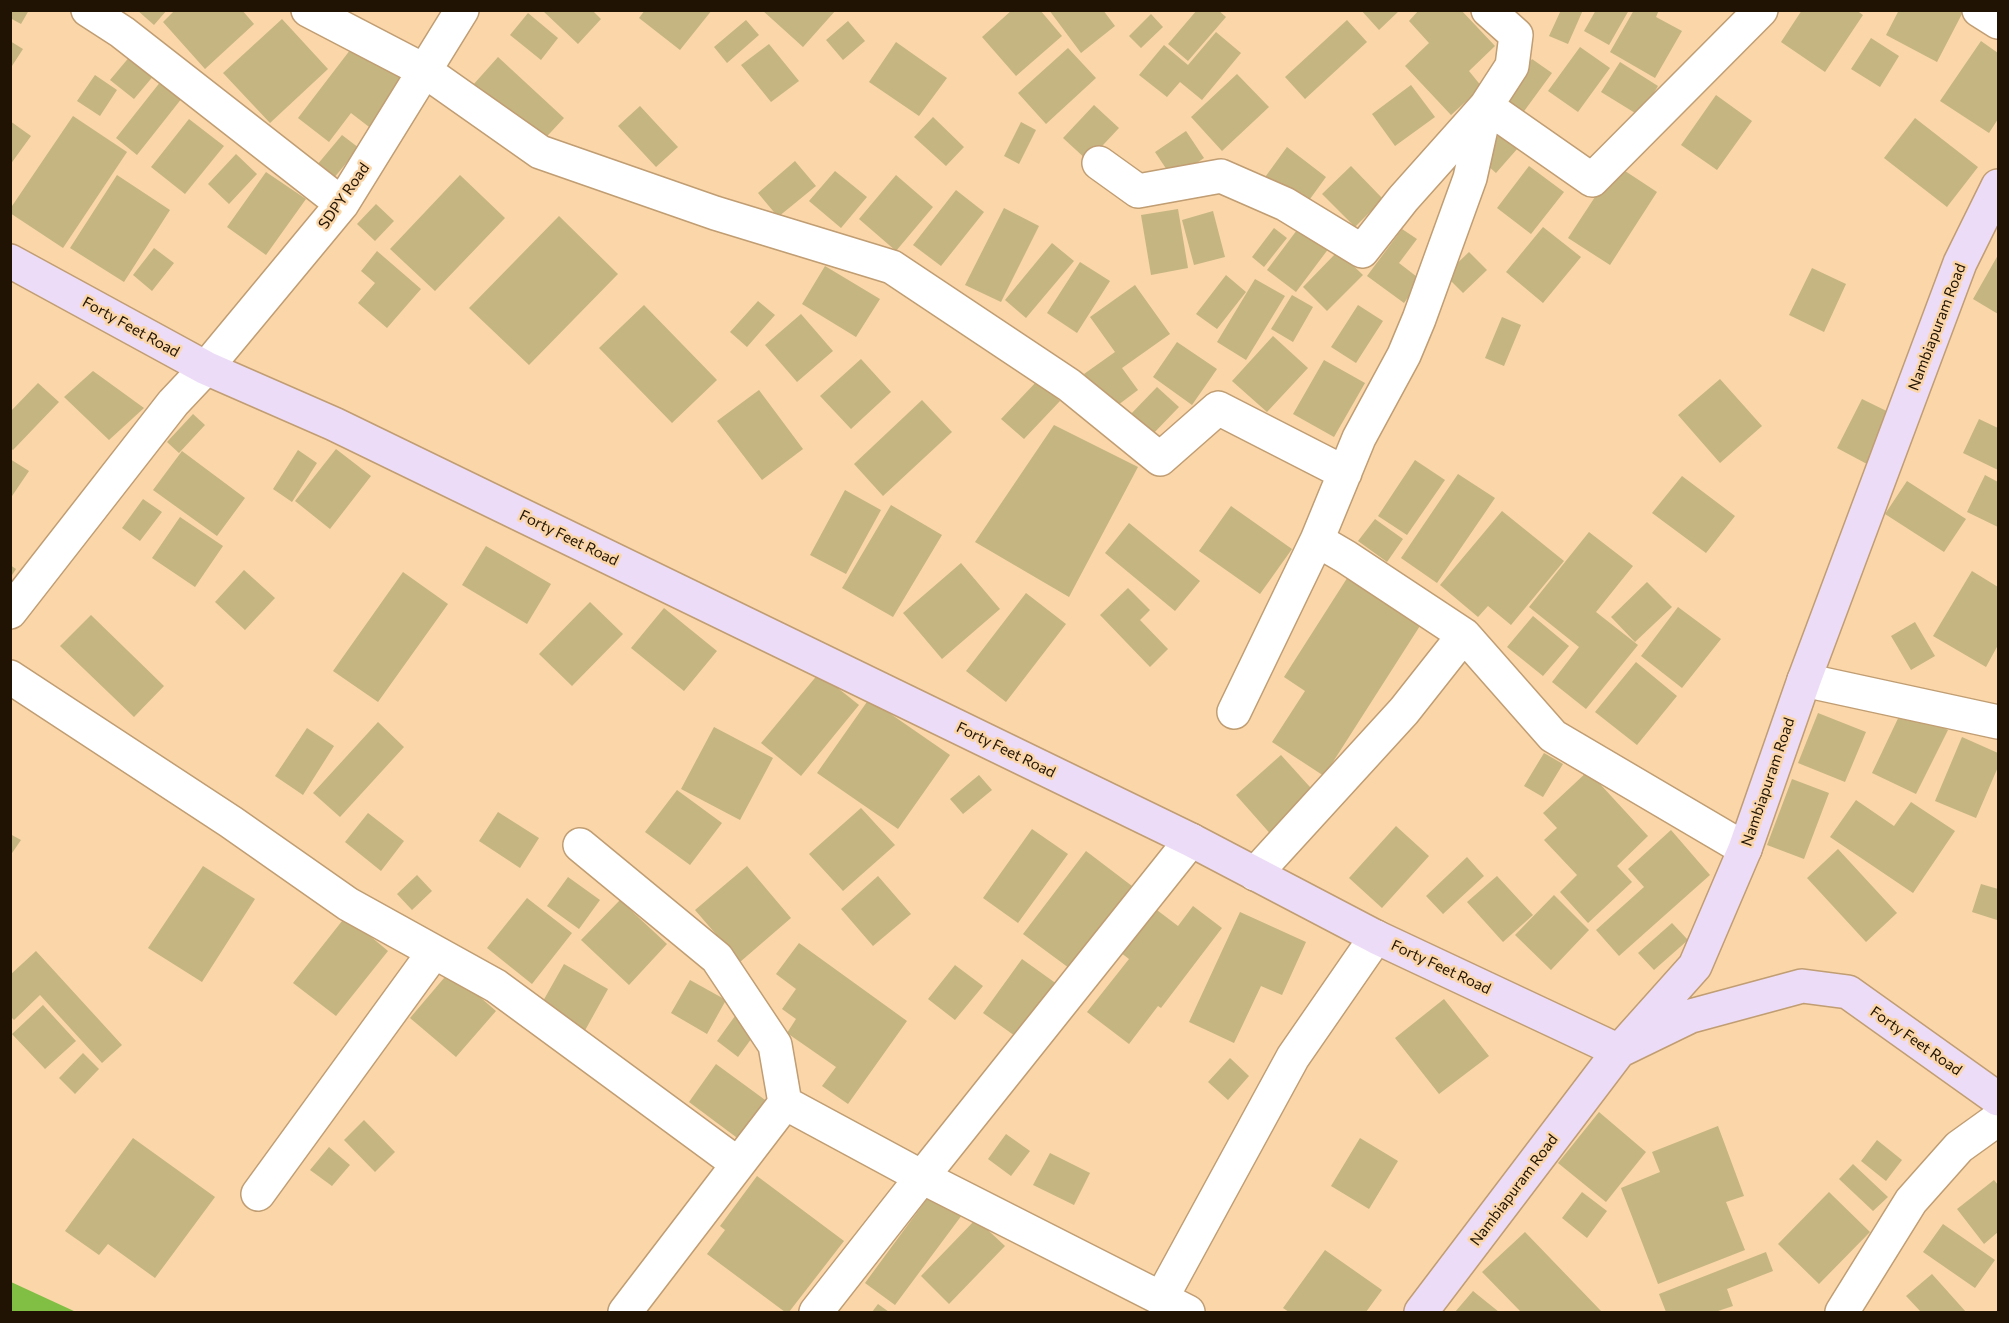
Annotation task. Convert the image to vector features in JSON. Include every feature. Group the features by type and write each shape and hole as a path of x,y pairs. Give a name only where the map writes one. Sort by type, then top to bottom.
{"main road":[{"name":"Nambiapuram Road","path":"1421,1312 1619,1051 1695,966 1745,849 1804,680 1960,263 1998,186"},
{"name":"Forty Feet Road","path":"10,261 206,368 345,429 1191,840 1376,937 1619,1051 1691,1016 1802,986 1848,992 1998,1100"}],"street":[{"path":"88,10 122,32 342,204"},
{"path":"308,10 425,70 540,152 715,213 892,267 1070,385 1160,459 1218,408 1345,473"},
{"name":"SDPY Road","path":"10,612 173,403 206,368 342,204 462,10"},
{"path":"1099,163 1138,191 1221,176 1285,204 1362,251 1403,199 1486,106 1512,66 1520,23 1488,10"},
{"path":"1486,106 1592,180 1761,10"},
{"path":"1979,10 1998,22"},
{"path":"1234,712 1317,540 1359,438 1404,355 1419,319 1470,178 1486,106"},
{"path":"1317,540 1464,635 1553,736 1745,849"},
{"path":"1255,874 1404,711 1464,635"},
{"path":"10,677 231,822 348,904 496,986 738,1164"},
{"path":"1804,680 1998,722"},
{"path":"816,1312 1191,840"},
{"path":"580,845 717,958 775,1045 785,1103 625,1312"},
{"path":"785,1103 922,1177 1174,1306 1293,1056 1376,937"},
{"path":"258,1194 434,952"},
{"path":"1842,1312 1911,1201 1959,1147 1998,1119"}],"shaded area":[{"path":"11,1282 76,1312 11,1312"}],"building":[{"path":"10,10 29,10 21,24 10,18"},
{"path":"137,10 167,10 154,25"},
{"path":"175,10 242,10 254,24 205,69 163,22"},
{"path":"542,10 592,10 601,19 578,44"},
{"path":"645,10 712,10 680,50 639,18"},
{"path":"762,10 836,10 803,47"},
{"path":"1012,10 1040,10 1062,36 1016,76 982,37"},
{"path":"1049,10 1103,10 1115,26 1081,53"},
{"path":"1197,10 1218,10 1226,17 1188,61 1168,44"},
{"path":"1361,10 1400,10 1379,30"},
{"path":"1419,10 1461,10 1495,46 1469,71 1482,87 1451,115 1405,66 1429,43 1409,21"},
{"path":"1561,10 1583,10 1568,44 1549,36"},
{"path":"1596,10 1629,10 1609,45 1584,31"},
{"path":"1634,10 1659,10 1656,17 1682,31 1655,78 1610,52"},
{"path":"1802,10 1856,10 1863,15 1825,72 1781,42"},
{"path":"1899,10 1963,12 1937,62 1886,35"},
{"path":"528,13 558,38 541,60 510,35"},
{"path":"1151,14 1163,27 1141,48 1129,36"},
{"path":"282,19 328,69 270,123 223,73"},
{"path":"746,20 759,35 727,63 714,47"},
{"path":"1347,20 1367,42 1305,99 1285,77"},
{"path":"848,21 865,41 843,60 826,40"},
{"path":"1216,32 1241,53 1202,100 1180,82 1167,97 1139,75 1164,45 1188,65"},
{"path":"1871,38 1899,56 1880,87 1851,69"},
{"path":"10,41 23,49 10,69"},
{"path":"357,41 410,79 373,130 351,113 329,142 298,118"},
{"path":"1981,41 1998,53 1998,119 1989,133 1940,101"},
{"path":"896,42 947,78 919,116 869,82"},
{"path":"769,44 799,81 771,102 741,65"},
{"path":"1580,47 1610,68 1578,112 1548,91"},
{"path":"1068,48 1096,78 1046,124 1018,93"},
{"path":"131,55 155,74 134,99 110,80"},
{"path":"498,57 564,118 538,146 473,85"},
{"path":"1532,59 1552,73 1522,114 1502,100"},
{"path":"1620,62 1658,86 1640,116 1601,92"},
{"path":"1237,74 1269,107 1222,151 1191,117"},
{"path":"95,75 117,90 100,116 77,101"},
{"path":"165,76 186,93 137,155 116,138"},
{"path":"1411,85 1435,117 1395,146 1372,114"},
{"path":"1716,95 1752,121 1717,170 1681,145"},
{"path":"1094,105 1119,128 1088,161 1063,138"},
{"path":"640,106 678,147 656,167 618,126"},
{"path":"73,116 127,152 63,248 10,213 10,209"},
{"path":"933,117 964,147 946,166 914,137"},
{"path":"1915,118 1978,167 1947,207 1884,158"},
{"path":"189,119 224,146 185,194 151,167"},
{"path":"10,121 31,136 10,165"},
{"path":"1021,122 1036,130 1019,164 1004,156"},
{"path":"1186,131 1204,158 1173,179 1155,152"},
{"path":"1501,133 1518,148 1496,173 1479,158"},
{"path":"342,135 359,148 333,179 317,165"},
{"path":"1287,147 1326,177 1302,210 1263,180"},
{"path":"236,154 257,174 229,204 208,184"},
{"path":"795,161 816,186 778,217 758,193"},
{"path":"1616,165 1657,192 1610,265 1568,238"},
{"path":"1351,166 1383,199 1355,227 1322,194"},
{"path":"1529,166 1564,192 1531,234 1497,208"},
{"path":"835,171 867,197 841,228 809,201"},
{"path":"266,172 306,199 266,255 227,227"},
{"path":"117,175 170,210 124,282 70,248"},
{"path":"460,175 505,218 435,291 390,249"},
{"path":"896,175 933,207 896,251 859,219"},
{"path":"956,190 984,212 941,266 913,245"},
{"path":"376,204 394,221 375,241 357,224"},
{"path":"1004,208 1039,226 1001,302 965,285"},
{"path":"1178,209 1188,268 1151,275 1141,215"},
{"path":"1213,211 1225,257 1194,265 1182,220"},
{"path":"559,216 618,274 529,365 469,308"},
{"path":"1303,222 1332,244 1296,292 1267,270"},
{"path":"1543,227 1581,257 1543,303 1506,272"},
{"path":"1274,228 1287,238 1264,267 1252,257"},
{"path":"1402,229 1417,239 1399,263 1421,280 1404,303 1367,276"},
{"path":"1052,243 1074,261 1026,318 1005,300"},
{"path":"154,248 174,263 152,291 133,275"},
{"path":"377,251 421,289 387,328 358,303 375,283 361,271"},
{"path":"1338,251 1363,275 1327,311 1303,287"},
{"path":"1469,252 1487,270 1463,293 1445,275"},
{"path":"1998,255 1998,314 1973,299"},
{"path":"1080,262 1110,281 1077,333 1047,313"},
{"path":"825,266 880,299 856,337 802,304"},
{"path":"1812,268 1846,284 1824,332 1789,315"},
{"path":"1226,275 1246,292 1217,329 1196,314"},
{"path":"1255,279 1285,296 1246,360 1217,342"},
{"path":"1135,285 1170,334 1122,368 1138,390 1110,411 1084,374 1115,352 1090,317"},
{"path":"1292,295 1313,307 1293,342 1271,329"},
{"path":"758,301 775,315 747,347 730,332"},
{"path":"644,305 717,380 672,423 599,348"},
{"path":"1358,305 1383,321 1356,363 1331,347"},
{"path":"801,314 833,351 797,382 765,345"},
{"path":"1502,317 1521,325 1504,366 1485,358"},
{"path":"1273,336 1308,368 1267,412 1232,381"},
{"path":"1177,342 1217,369 1192,405 1153,377"},
{"path":"861,359 891,392 851,429 820,396"},
{"path":"1324,360 1365,383 1334,437 1293,414"},
{"path":"93,371 144,408 109,440 64,397"},
{"path":"1720,379 1762,426 1720,463 1678,415"},
{"path":"1038,380 1060,401 1024,439 1001,419"},
{"path":"38,383 59,402 13,450 10,448 10,412"},
{"path":"1157,387 1179,407 1150,437 1129,416"},
{"path":"759,390 803,449 762,480 717,421"},
{"path":"1862,399 1909,422 1882,472 1837,448"},
{"path":"922,400 952,432 883,496 854,464"},
{"path":"193,414 205,425 179,453 167,442"},
{"path":"1979,419 1998,428 1998,470 1963,453"},
{"path":"1054,425 1138,467 1069,597 975,542"},
{"path":"336,449 371,476 330,529 295,501"},
{"path":"298,450 317,463 292,502 273,489"},
{"path":"182,451 245,498 217,536 153,490"},
{"path":"10,459 29,471 10,499"},
{"path":"1415,460 1445,480 1407,535 1378,516"},
{"path":"1458,474 1495,498 1437,583 1401,558"},
{"path":"1985,475 1998,482 1998,527 1967,512"},
{"path":"1682,476 1735,516 1706,553 1652,513"},
{"path":"1907,481 1966,519 1944,552 1885,514"},
{"path":"845,490 881,510 846,574 810,555"},
{"path":"143,499 162,512 140,541 122,528"},
{"path":"891,505 942,535 893,617 842,588"},
{"path":"1231,506 1292,549 1260,594 1199,551"},
{"path":"1502,511 1564,561 1511,625 1488,606 1478,617 1440,585"},
{"path":"180,517 223,546 195,587 152,558"},
{"path":"1375,519 1403,539 1387,562 1358,541"},
{"path":"1129,523 1200,581 1175,611 1105,553"},
{"path":"1589,532 1633,566 1596,612 1638,645 1586,709 1552,682 1579,647 1529,607"},
{"path":"486,546 551,584 527,624 462,585"},
{"path":"961,563 1000,609 942,659 903,613"},
{"path":"10,565 16,569 10,578"},
{"path":"244,570 275,598 245,630 215,602"},
{"path":"1972,571 1998,587 1998,645 1986,667 1933,636"},
{"path":"403,572 448,604 378,702 333,671"},
{"path":"1351,572 1425,618 1324,776 1272,742 1305,691 1284,677"},
{"path":"1647,582 1672,607 1635,642 1611,617"},
{"path":"1128,588 1150,610 1140,620 1168,649 1150,667 1100,615"},
{"path":"1026,593 1066,624 1006,702 966,671"},
{"path":"590,602 623,634 572,686 539,654"},
{"path":"1678,607 1721,639 1682,688 1641,656"},
{"path":"664,608 717,651 684,691 631,648"},
{"path":"91,615 164,686 134,717 60,646"},
{"path":"1533,616 1569,646 1543,676 1507,647"},
{"path":"1915,622 1935,656 1911,670 1891,636"},
{"path":"1636,662 1677,696 1637,745 1595,712"},
{"path":"819,673 859,705 801,776 761,743"},
{"path":"869,699 950,755 898,829 817,773"},
{"path":"1903,708 1948,730 1916,794 1872,773"},
{"path":"1818,713 1866,732 1845,782 1798,763"},
{"path":"378,722 404,747 340,817 313,793"},
{"path":"714,727 773,758 740,820 681,789"},
{"path":"307,728 334,746 303,795 275,776"},
{"path":"1962,737 1998,753 1998,767 1976,818 1935,801"},
{"path":"1544,753 1563,764 1543,797 1524,786"},
{"path":"1281,755 1319,797 1274,838 1236,795"},
{"path":"1588,771 1648,836 1617,866 1632,882 1588,923 1560,892 1577,875 1544,840 1557,828 1543,813"},
{"path":"979,775 992,790 963,814 950,799"},
{"path":"1792,779 1829,793 1804,859 1767,845"},
{"path":"677,790 722,823 690,865 645,832"},
{"path":"1856,800 1894,826 1911,802 1955,831 1913,893 1830,837"},
{"path":"861,808 895,845 843,891 809,854"},
{"path":"498,812 539,838 520,868 479,841"},
{"path":"368,813 404,841 381,871 345,842"},
{"path":"1396,826 1429,856 1382,908 1349,878"},
{"path":"1032,829 1068,854 1018,923 983,898"},
{"path":"1671,830 1710,875 1619,956 1596,930 1644,887 1628,869"},
{"path":"10,834 21,840 10,856"},
{"path":"1838,849 1897,913 1866,942 1807,878"},
{"path":"1086,851 1132,886 1069,968 1023,934"},
{"path":"1467,857 1484,876 1443,914 1426,896"},
{"path":"203,866 255,899 202,982 148,948"},
{"path":"747,866 791,918 740,962 695,910"},
{"path":"417,875 432,891 412,910 397,894"},
{"path":"878,876 911,914 873,946 841,909"},
{"path":"1497,876 1533,915 1503,942 1467,902"},
{"path":"568,877 600,900 579,929 547,906"},
{"path":"1981,884 1998,889 1997,920 1972,912"},
{"path":"1554,895 1589,930 1551,970 1515,935"},
{"path":"527,898 572,933 532,984 487,948"},
{"path":"620,900 667,944 629,985 581,940"},
{"path":"1149,904 1178,926 1193,906 1222,928 1161,1008 1158,1006 1129,1044 1087,1012 1129,959 1116,949"},
{"path":"1240,912 1306,942 1282,995 1261,986 1234,1043 1189,1022"},
{"path":"346,916 388,951 336,1016 293,983"},
{"path":"1672,923 1688,940 1654,970 1638,953"},
{"path":"799,943 907,1021 848,1104 822,1086 836,1067 787,1033 796,1019 782,1009 796,989 776,974"},
{"path":"36,951 122,1045 102,1063 40,995 14,1020 10,1016 10,975"},
{"path":"1022,959 1061,987 1022,1041 983,1013"},
{"path":"564,964 608,989 583,1034 538,1010"},
{"path":"955,965 983,986 955,1020 928,999"},
{"path":"450,971 496,1011 456,1057 410,1018"},
{"path":"690,980 726,1000 707,1034 671,1013"},
{"path":"1444,999 1489,1056 1439,1094 1395,1038"},
{"path":"43,1005 76,1041 45,1069 12,1034"},
{"path":"735,1016 757,1031 738,1057 717,1041"},
{"path":"83,1053 99,1069 75,1094 59,1078"},
{"path":"1230,1058 1249,1076 1228,1100 1208,1082"},
{"path":"716,1064 772,1105 744,1143 689,1102"},
{"path":"1599,1112 1646,1152 1606,1202 1558,1163"},
{"path":"364,1120 395,1152 375,1172 344,1140"},
{"path":"1718,1126 1744,1196 1726,1202 1745,1250 1658,1284 1621,1188 1660,1172 1652,1152"},
{"path":"1006,1134 1030,1151 1011,1176 988,1159"},
{"path":"133,1138 215,1197 155,1278 108,1244 99,1255 65,1231"},
{"path":"1360,1138 1398,1161 1369,1209 1331,1186"},
{"path":"1877,1140 1902,1160 1886,1181 1861,1161"},
{"path":"329,1147 350,1165 332,1186 310,1170"},
{"path":"1050,1153 1090,1173 1074,1205 1033,1185"},
{"path":"1853,1164 1888,1197 1873,1211 1839,1179"},
{"path":"757,1176 844,1241 789,1312 785,1312 707,1254 725,1230 720,1226"},
{"path":"1994,1180 1998,1185 1998,1232 1984,1244 1957,1209"},
{"path":"932,1192 962,1215 895,1305 865,1283"},
{"path":"1582,1192 1607,1211 1587,1238 1562,1218"},
{"path":"1829,1192 1870,1232 1819,1284 1778,1244"},
{"path":"976,1219 1005,1246 949,1304 921,1276"},
{"path":"1943,1224 1995,1260 1975,1288 1923,1252"},
{"path":"1525,1232 1602,1312 1521,1312 1482,1272"},
{"path":"1325,1250 1382,1290 1366,1312 1289,1312 1283,1308"},
{"path":"1766,1252 1773,1271 1727,1289 1733,1306 1715,1312 1666,1312 1659,1294"},
{"path":"1932,1274 1966,1312 1921,1312 1906,1296"},
{"path":"1473,1291 1499,1312 1455,1312"},
{"path":"878,1304 889,1312 872,1312"}]}
